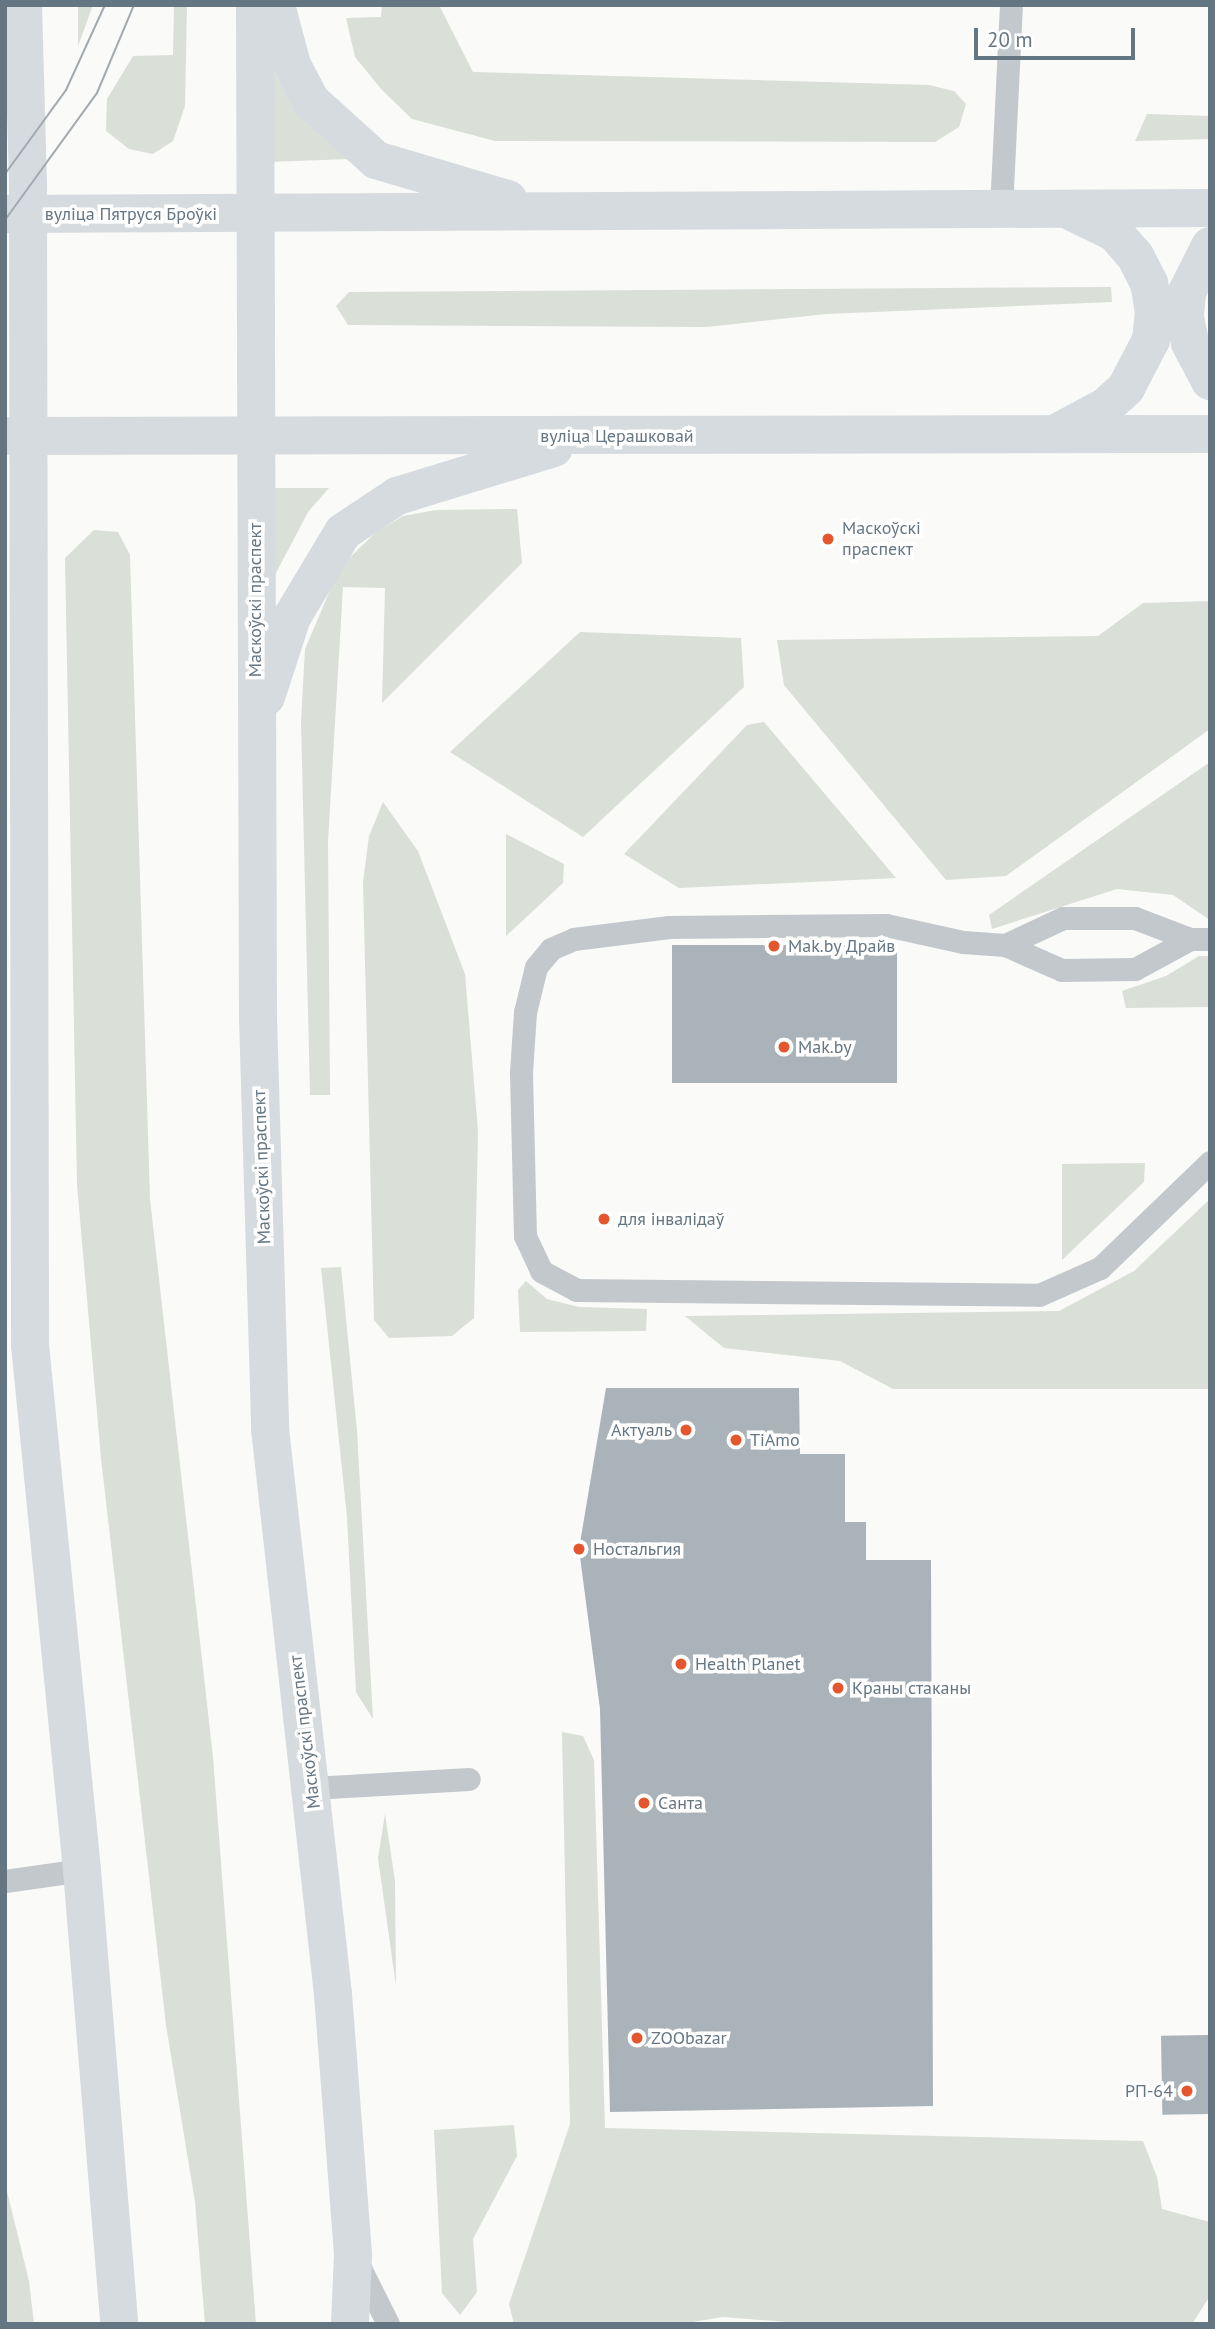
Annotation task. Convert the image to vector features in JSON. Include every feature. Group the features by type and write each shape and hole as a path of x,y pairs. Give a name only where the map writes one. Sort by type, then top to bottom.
{"main road":[{"path":"23,5 17,214 15,435 30,815 30,1345 82,1870 119,2324"},
{"name":"Маскоўскі праспект","path":"255,5 255,729 258,1017 270,1429 312,1788 353,2255 350,2324"},
{"path":"276,5 292,65 311,101 376,160 439,181 561,212"},
{"path":"1053,435 1105,407 1126,388 1151,341 1154,313 1149,283 1135,256 1115,233 1090,217 1060,208"},
{"path":"256,214 1210,208"},
{"name":"вуліца Пятруся Броўкі","path":"17,214 256,214"},
{"path":"1210,246 1191,280 1185,317 1189,343 1210,381"},
{"name":"вуліца Церашковай","path":"15,435 255,433 593,437 1210,434"},
{"path":"255,729 292,617 343,532 397,496 593,437"},
{"path":"5,720 30,815"}],"lane":[{"path":"1001,209 1011,5"},
{"path":"1004,945 1063,918 1135,918 1200,939"},
{"path":"1200,939 1135,969 1062,970 1004,945 964,942 886,925 669,927 573,939 551,949 536,967 525,1012 521,1073 525,1236 541,1271 576,1290 1038,1295 1100,1268 1210,1162"},
{"path":"312,1788 469,1779"},
{"path":"5,1881 82,1870"},
{"path":"353,2255 388,2324"}],"shaded area":[{"path":"78,5 93,5 78,46"},
{"path":"174,5 187,5 185,106 173,141 153,154 129,149 106,131 107,99 133,56 173,55"},
{"path":"382,5 439,5 473,72 929,85 954,91 966,104 959,127 935,142 495,141 412,119 382,90 355,57 346,18 381,17"},
{"path":"266,58 288,97 350,159 268,162"},
{"path":"1147,114 1210,116 1210,139 1135,141"},
{"path":"1111,287 1112,302 826,314 707,327 348,325 336,306 349,292"},
{"path":"266,488 329,488 308,512 266,592"},
{"path":"517,509 522,563 382,703 385,588 343,587 328,842 330,1095 310,1095 301,721 305,649 340,567 375,533 403,516 436,510"},
{"path":"94,530 118,532 130,555 150,1199 213,1757 256,2324 205,2324 195,2202 166,2025 101,1458 77,1185 65,558"},
{"path":"1210,601 1210,729 1006,876 946,880 784,685 777,640 1098,636 1143,603"},
{"path":"580,632 741,638 744,687 583,837 450,752"},
{"path":"764,722 896,878 679,888 624,854 747,725"},
{"path":"1210,762 1210,920 1173,895 1117,889 992,929 989,915"},
{"path":"383,802 418,851 465,974 478,1131 474,1318 452,1336 389,1338 374,1320 363,882 369,836"},
{"path":"506,834 564,864 563,883 506,936"},
{"path":"1199,956 1210,956 1210,1007 1126,1008 1122,991 1166,976"},
{"path":"1145,1163 1144,1182 1062,1260 1062,1164"},
{"path":"1210,1199 1210,1389 893,1389 840,1361 724,1348 685,1316 1059,1311 1134,1271"},
{"path":"341,1267 357,1431 373,1719 356,1692 347,1517 321,1268"},
{"path":"526,1281 547,1299 579,1307 647,1309 646,1331 520,1332 518,1290"},
{"path":"562,1732 583,1736 594,1760 605,2128 1143,2141 1157,2177 1162,2209 1210,2222 1210,2296 1192,2324 812,2324 723,2317 680,2324 514,2324 509,2304 570,2124"},
{"path":"385,1814 395,1881 396,1986 378,1858"},
{"path":"514,2125 517,2156 473,2239 477,2292 460,2315 442,2293 434,2130"},
{"path":"5,2183 29,2281 34,2324 5,2324"}],"building":[{"name":"Mak.by","path":"672,945 897,945 897,1083 672,1083"},
{"path":"606,1388 799,1388 800,1454 845,1454 845,1522 866,1522 866,1560 931,1560 933,2106 610,2112 600,1709 579,1549"},
{"name":"РП-64","path":"1208,2035 1209,2114 1162,2115 1161,2036"}],"tram line":[{"path":"5,174 66,90 105,5"},
{"path":"5,220 97,93 134,5"}],"place":[{"name":"Маскоўскі праспект","path":"828,539"},
{"name":"Маk.by Драйв","path":"774,946"},
{"name":"Mak.by","path":"784,1047"},
{"name":"для інвалідаў","path":"604,1219"},
{"name":"Актуаль","path":"686,1430"},
{"name":"TiAmo","path":"736,1440"},
{"name":"Ностальгия","path":"579,1549"},
{"name":"Health Planet","path":"681,1664"},
{"name":"Краны стаканы","path":"838,1688"},
{"name":"Санта","path":"644,1803"},
{"name":"ZOObazar","path":"637,2038"},
{"name":"РП-64","path":"1187,2091"}]}
